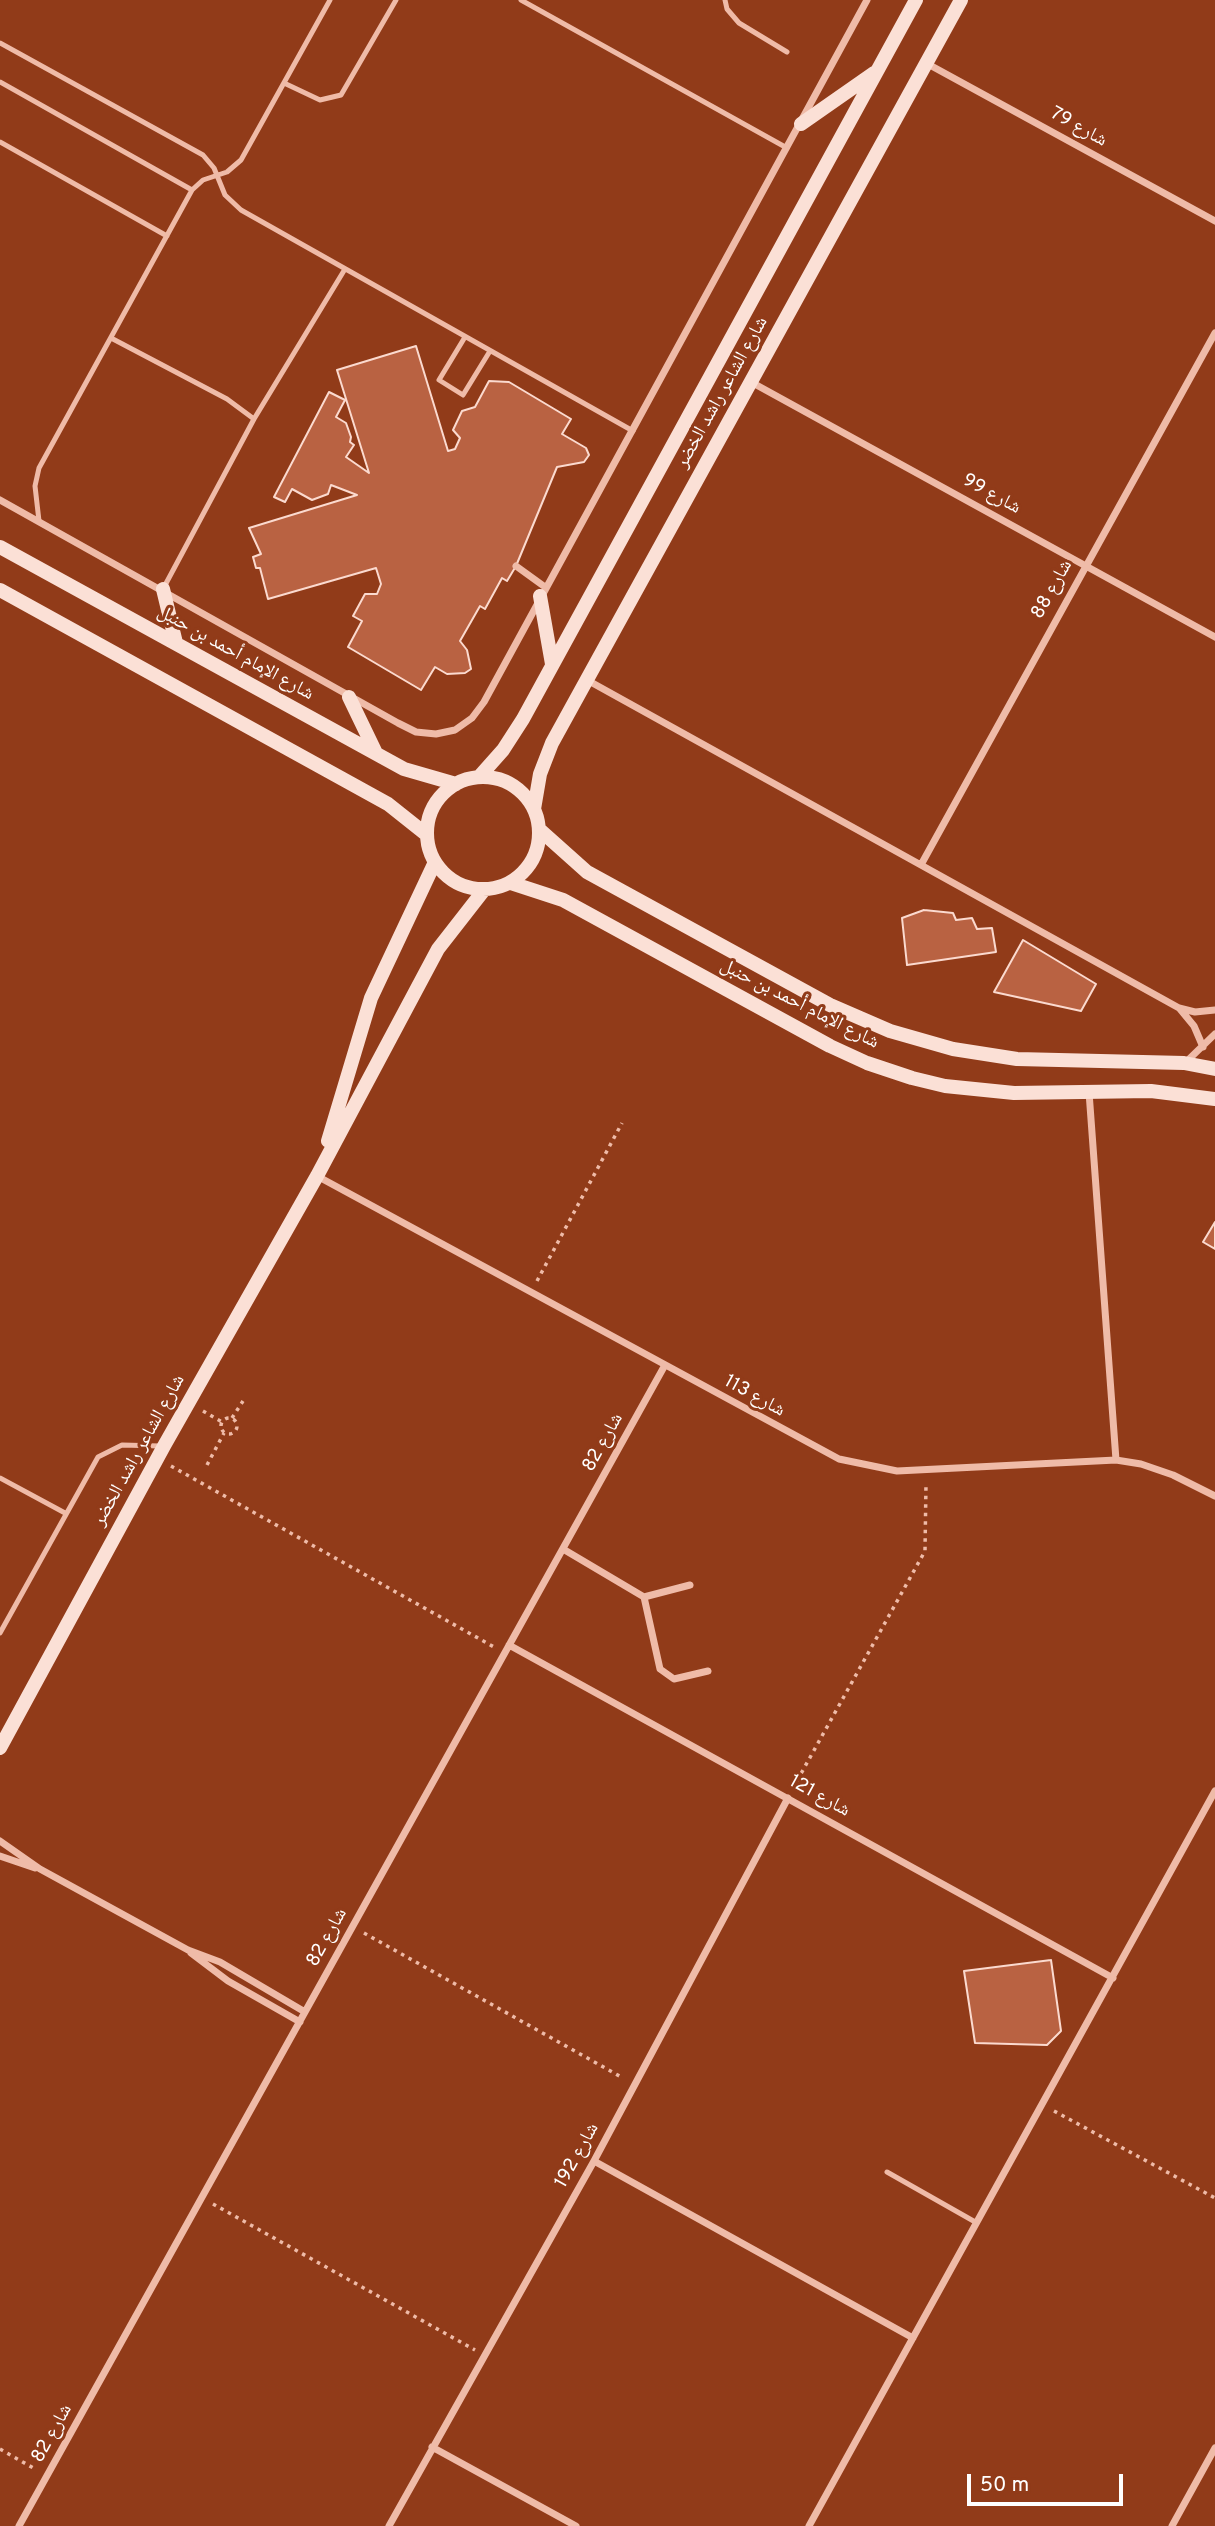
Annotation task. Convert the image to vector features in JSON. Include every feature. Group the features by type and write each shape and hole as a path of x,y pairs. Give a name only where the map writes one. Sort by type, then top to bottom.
{"street":[{"path":"0,500 416,732 436,734 456,730 472,718 484,702 867,0"},
{"name":"شارع الشاعر راشد الخضر","path":"479,777 513,734 916,0"},
{"name":"شارع الشاعر راشد الخضر","path":"534,809 545,758 961,0"},
{"name":"شارع 79","path":"926,63 1215,221"},
{"path":"801,124 878,70"},
{"name":"شارع 88","path":"922,863 1215,333"},
{"name":"شارع 99","path":"751,382 1215,637"},
{"name":"شارع الإمام أحمد بن حنبل","path":"0,547 415,774 456,784"},
{"path":"516,566 543,592 552,664"},
{"path":"163,589 176,643"},
{"path":"0,590 388,804 428,835"},
{"path":"587,680 922,863 1179,1008 1195,1012 1215,1010"},
{"path":"349,697 376,753"},
{"path":"479,777 506,781 517,788 534,809 540,830 537,851 527,869 511,883 484,890 456,883 435,862 428,835 435,806 456,784 479,777"},
{"name":"شارع الإمام أحمد بن حنبل","path":"540,830 587,872 830,1005 890,1031 953,1049 1017,1059 1184,1063 1215,1069"},
{"name":"شارع الشاعر راشد الخضر","path":"317,1175 371,998 435,862"},
{"name":"شارع الإمام أحمد بن حنبل","path":"511,883 563,900 830,1046 867,1063 945,1086 1014,1093 1150,1091 1215,1098"},
{"name":"شارع الشاعر راشد الخضر","path":"0,1748 160,1452 317,1175 438,949 451,928 484,890"},
{"path":"1179,1008 1194,1026 1203,1047"},
{"path":"1184,1063 1215,1034"},
{"path":"1089,1092 1116,1460"},
{"name":"شارع 113","path":"317,1175 839,1459 867,1467 926,1471 1116,1460 1141,1464 1172,1475 1215,1496"},
{"name":"شارع 82","path":"19,2526 665,1366"},
{"path":"563,1549 644,1597 690,1585"},
{"path":"644,1597 660,1669 674,1679 708,1671"},
{"name":"شارع 121","path":"507,1649 788,1798 1113,1979"},
{"path":"809,2526 1215,1791"},
{"name":"شارع 192","path":"389,2526 594,2161 788,1798"},
{"path":"0,1841 40,1869 188,1950 227,1966 305,2012"},
{"path":"0,1856 40,1869"},
{"path":"188,1950 228,1981 300,2022"},
{"path":"594,2161 913,2339"},
{"path":"432,2447 576,2526"},
{"path":"1171,2526 1215,2448"}],"lane":[{"path":"39,521 36,486 40,468 192,190 203,180 235,167 241,160 330,0"},
{"path":"284,83 320,100 341,95 396,0"},
{"path":"521,0 788,149"},
{"path":"725,0 726,9 739,23 787,52"},
{"path":"0,43 203,155 217,175 225,195 241,210 633,431"},
{"path":"0,82 192,190"},
{"path":"0,142 167,236"},
{"path":"163,589 254,419 345,269"},
{"path":"465,337 439,380 463,395 490,351"},
{"path":"111,338 227,399 254,419"},
{"path":"0,1633 89,1469 109,1450 122,1446 160,1452"},
{"path":"0,1478 65,1513"},
{"path":"887,2172 977,2223"}],"path":[{"path":"531,1292 622,1123"},
{"path":"222,1422 232,1418 243,1401"},
{"path":"189,1403 222,1422 224,1433 207,1465"},
{"path":"224,1433 233,1433 236,1430 236,1421 232,1418"},
{"path":"160,1452 507,1649"},
{"path":"788,1798 925,1552 926,1471"},
{"path":"353,1926 635,2084"},
{"path":"1043,2105 1215,2198"},
{"path":"202,2198 484,2356"},
{"path":"0,2449 47,2476"}],"building":[{"path":"416,346 448,451 455,449 460,438 453,430 462,411 475,407 489,381 509,382 571,419 562,434 586,448 589,455 584,462 557,467 516,566 507,581 502,578 485,609 480,606 460,641 467,650 471,669 465,673 447,674 435,667 421,690 348,647 362,621 353,616 365,594 377,594 381,584 376,568 268,599 260,568 256,568 253,557 261,554 249,528 357,495 331,485 328,494 312,500 292,489 285,502 274,497 329,392 345,400 336,417 346,423 350,442 354,445 346,457 369,473 337,370"},
{"path":"924,910 953,913 956,920 972,918 977,929 992,928 996,952 907,965 902,918"},
{"path":"1023,940 1096,984 1081,1011 994,992"},
{"path":"1215,1222 1215,1249 1203,1242"},
{"path":"1051,1960 1061,2031 1047,2045 975,2043 964,1971"}]}
